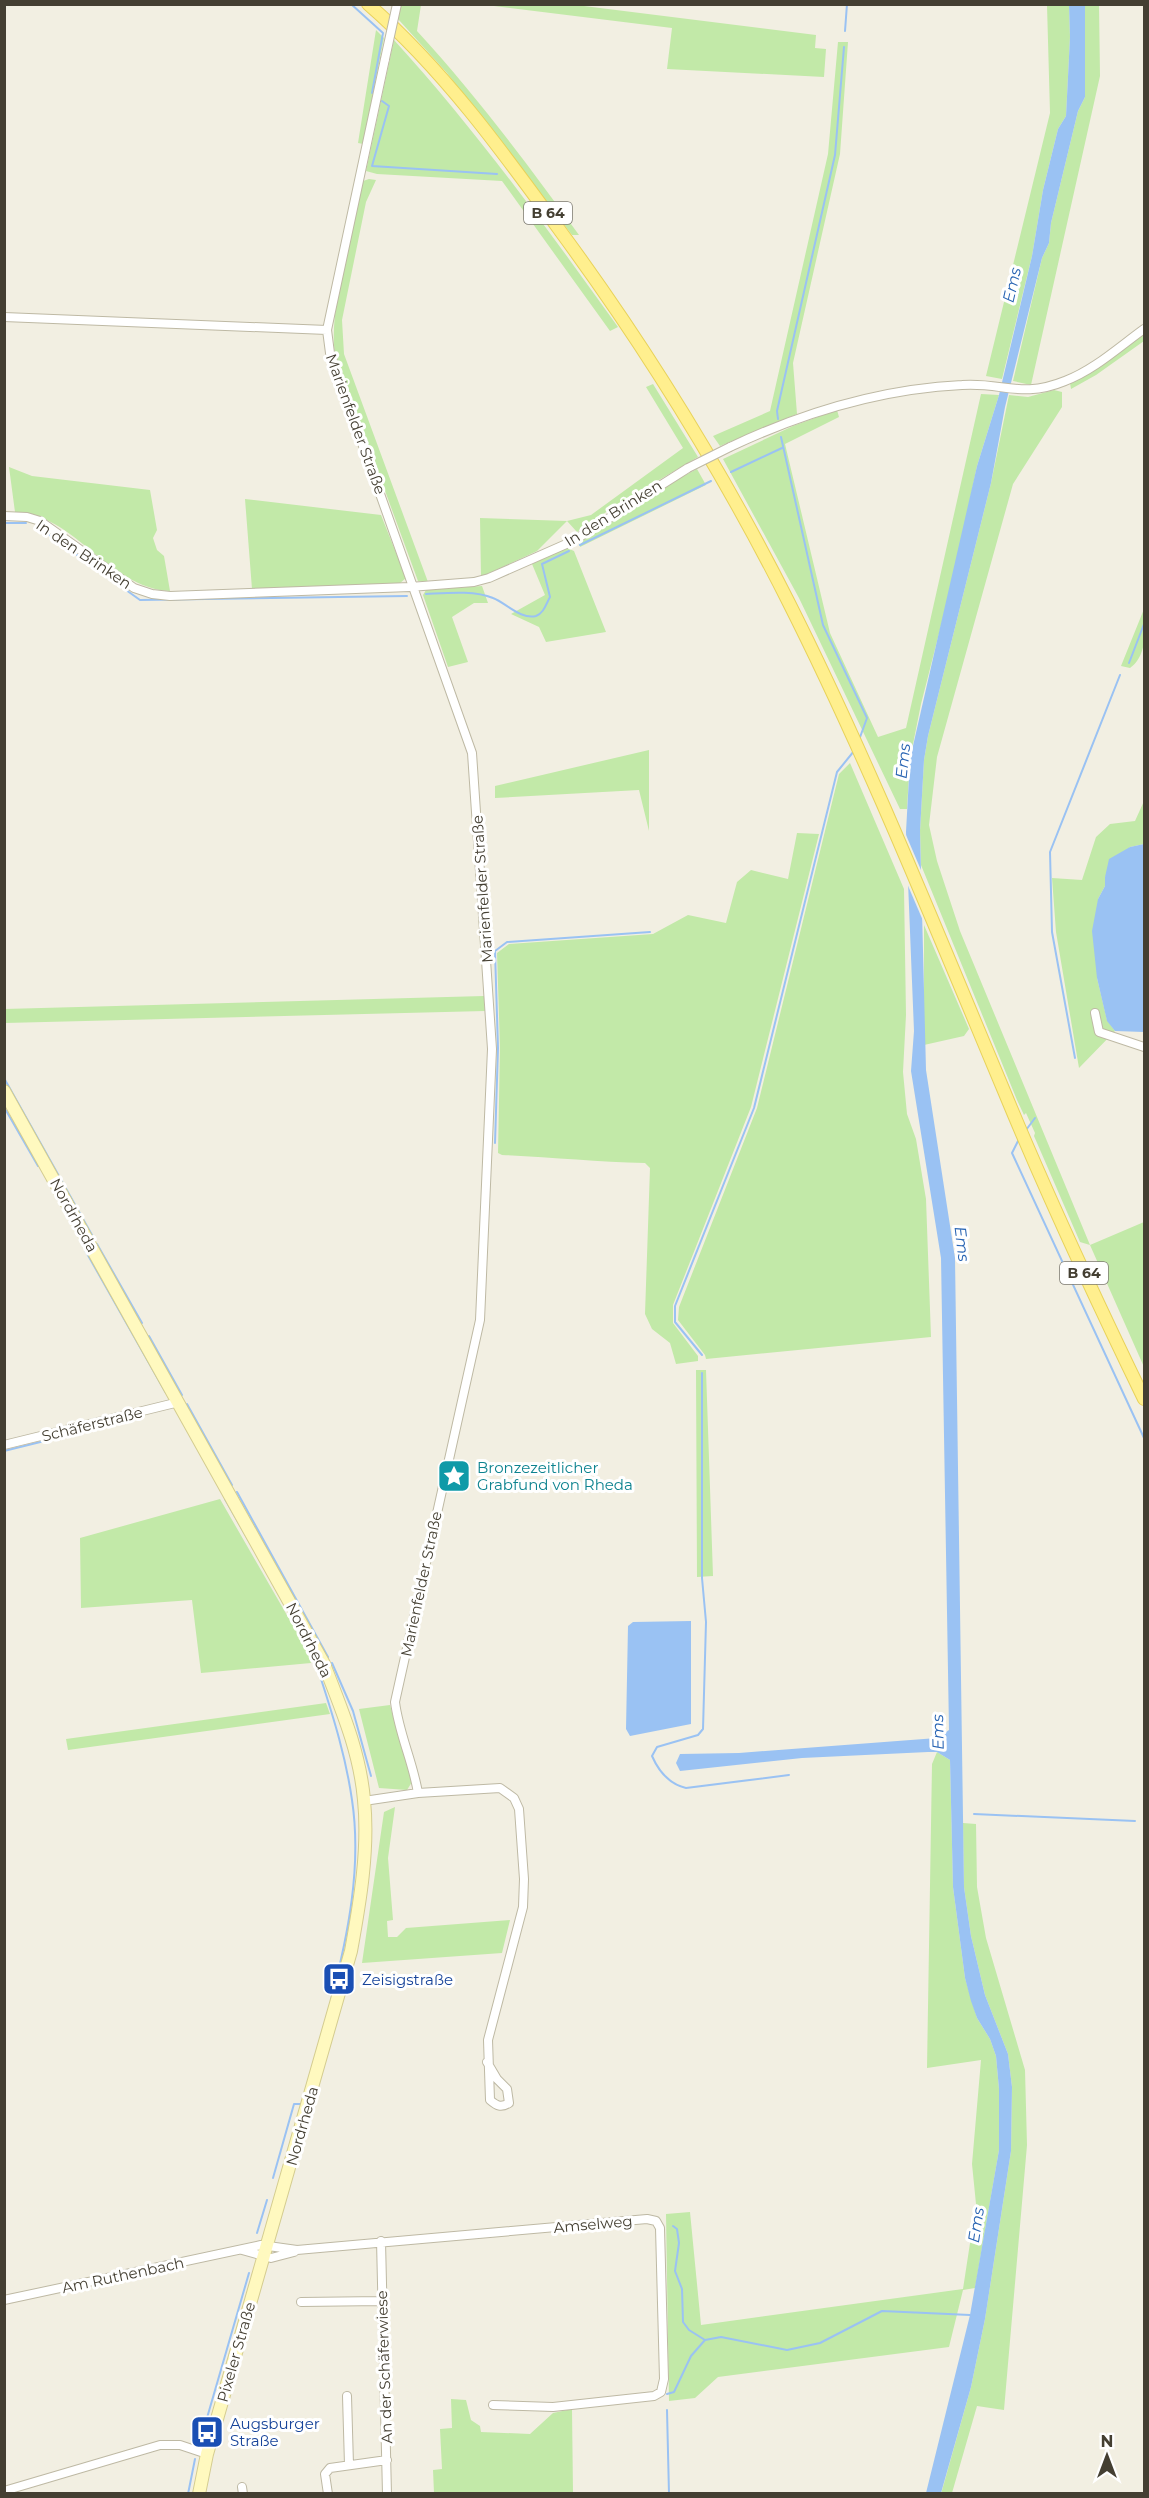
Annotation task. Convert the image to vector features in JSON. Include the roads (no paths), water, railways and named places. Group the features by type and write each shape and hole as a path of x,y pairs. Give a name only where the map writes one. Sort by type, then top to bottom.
{"main road":[{"name":"B 64","path":"368,4 421,57 497,145 585,264 646,353 748,526 789,602 861,753 1017,1124 1144,1399"},
{"name":"Nordrheda","path":"4,1091 324,1664 347,1724 364,1800 363,1865 351,1951 265,2251"},
{"name":"Pixeler Straße","path":"199,2493 207,2454 265,2251"}],"street":[{"name":"Marienfelder Straße","path":"397,4 327,330 330,353 415,586 472,753 492,1049 480,1320 395,1702 398,1724 414,1767 418,1793"},
{"path":"4,317 327,330"},
{"name":"In den Brinken","path":"4,516 27,517 39,521 134,588 152,594 170,596 415,586 489,578 573,541 688,468 804,415 880,394 963,384 1028,391 1065,381 1091,367 1144,329"},
{"path":"1095,1013 1098,1032 1144,1047"},
{"name":"Schäferstraße","path":"4,1446 178,1402"},
{"path":"364,1800 418,1793 500,1788 514,1798 519,1809 524,1879 523,1907 496,2001 488,2040 487,2062 490,2100 497,2106 504,2106 509,2103 507,2089 497,2079 487,2062"},
{"name":"Amselweg","path":"265,2251 647,2219 656,2221 660,2228 664,2379 661,2392 654,2396 553,2407 493,2405"},
{"name":"An der Schäferwiese","path":"381,2241 387,2493"},
{"name":"Am Ruthenbach","path":"4,2300 242,2250 265,2251"},
{"path":"301,2302 382,2301"},
{"path":"347,2396 349,2465"},
{"path":"4,2491 160,2445 180,2445 207,2454"},
{"path":"328,2493 326,2471 349,2465 387,2460"}],"water":[{"path":"1069,5 1085,5 1085,97 1078,111 1051,223 1049,243 1042,258 1005,407 991,483 924,760 920,831 926,1070 955,1258 964,1887 971,1936 985,1995 1008,2054 1012,2087 1011,2151 985,2319 971,2387 941,2493 926,2493 970,2315 999,2150 999,2089 996,2056 990,2039 977,2018 965,1978 953,1887 950,1760 937,1752 928,1752 802,1758 680,1771 676,1763 680,1754 739,1753 937,1738 949,1730 941,1258 911,1071 914,1031 906,832 910,759 977,466 999,395 1032,256 1043,190 1058,129 1066,116 1070,37"},
{"path":"1144,844 1144,1032 1115,1031 1107,1021 1097,978 1092,931 1098,899 1105,886 1109,859 1130,847"},
{"path":"691,1621 691,1724 630,1736 626,1729 628,1626 633,1622"}],"waterway":[{"path":"351,4 383,33 372,93"},
{"path":"845,31 847,4"},
{"path":"778,419 777,411 835,155 844,47"},
{"path":"382,101 389,106 372,166 497,174"},
{"path":"781,437 823,625 867,718 859,740"},
{"path":"731,472 782,448"},
{"path":"580,545 711,481"},
{"path":"4,523 26,523"},
{"path":"38,527 140,600 407,596"},
{"path":"426,594 485,595 525,616 536,616 543,611 550,597 542,564 569,551"},
{"path":"1129,663 1144,624"},
{"path":"1075,1058 1052,932 1050,852 1120,675"},
{"path":"702,1355 675,1322 675,1306 754,1108 837,772 854,751"},
{"path":"495,1143 498,1048 495,951 507,942 650,932"},
{"path":"4,1078 92,1235"},
{"path":"4,1107 38,1166"},
{"path":"1026,1130 1035,1118"},
{"path":"1019,1139 1012,1153 1144,1438"},
{"path":"97,1244 142,1323"},
{"path":"85,1250 166,1393"},
{"path":"149,1336 182,1395"},
{"path":"702,1373 702,1578 706,1622 703,1729 698,1735 657,1747 652,1756 665,1777 674,1784 686,1788 789,1775"},
{"path":"187,1404 232,1485"},
{"path":"4,1451 109,1425"},
{"path":"237,1492 328,1657"},
{"path":"225,1499 249,1541"},
{"path":"332,1663 353,1711 371,1776"},
{"path":"321,1679 343,1754 355,1825 352,1901 331,2000"},
{"path":"974,1814 1135,1821"},
{"path":"273,2178 294,2104 302,2104"},
{"path":"257,2233 267,2200"},
{"path":"673,2226 677,2229 679,2243 675,2271 682,2289 683,2322 689,2330 705,2340 721,2337 787,2350 820,2343 882,2311 970,2315"},
{"path":"200,2442 249,2273"},
{"path":"667,2394 674,2392 691,2356 705,2340"},
{"path":"667,2410 669,2494"},
{"path":"188,2494 195,2459"}],"place":[{"name":"Bronzezeitlicher Grabfund von Rheda","path":"454,1476"},
{"name":"Zeisigstraße","path":"339,1979"},
{"name":"Augsburger Straße","path":"207,2432"}],"water label":[{"name":"Ems","path":"1012,285"},
{"name":"Ems","path":"903,761"},
{"name":"Ems","path":"962,1244"},
{"name":"Ems","path":"938,1732"},
{"name":"Ems","path":"976,2225"}]}
